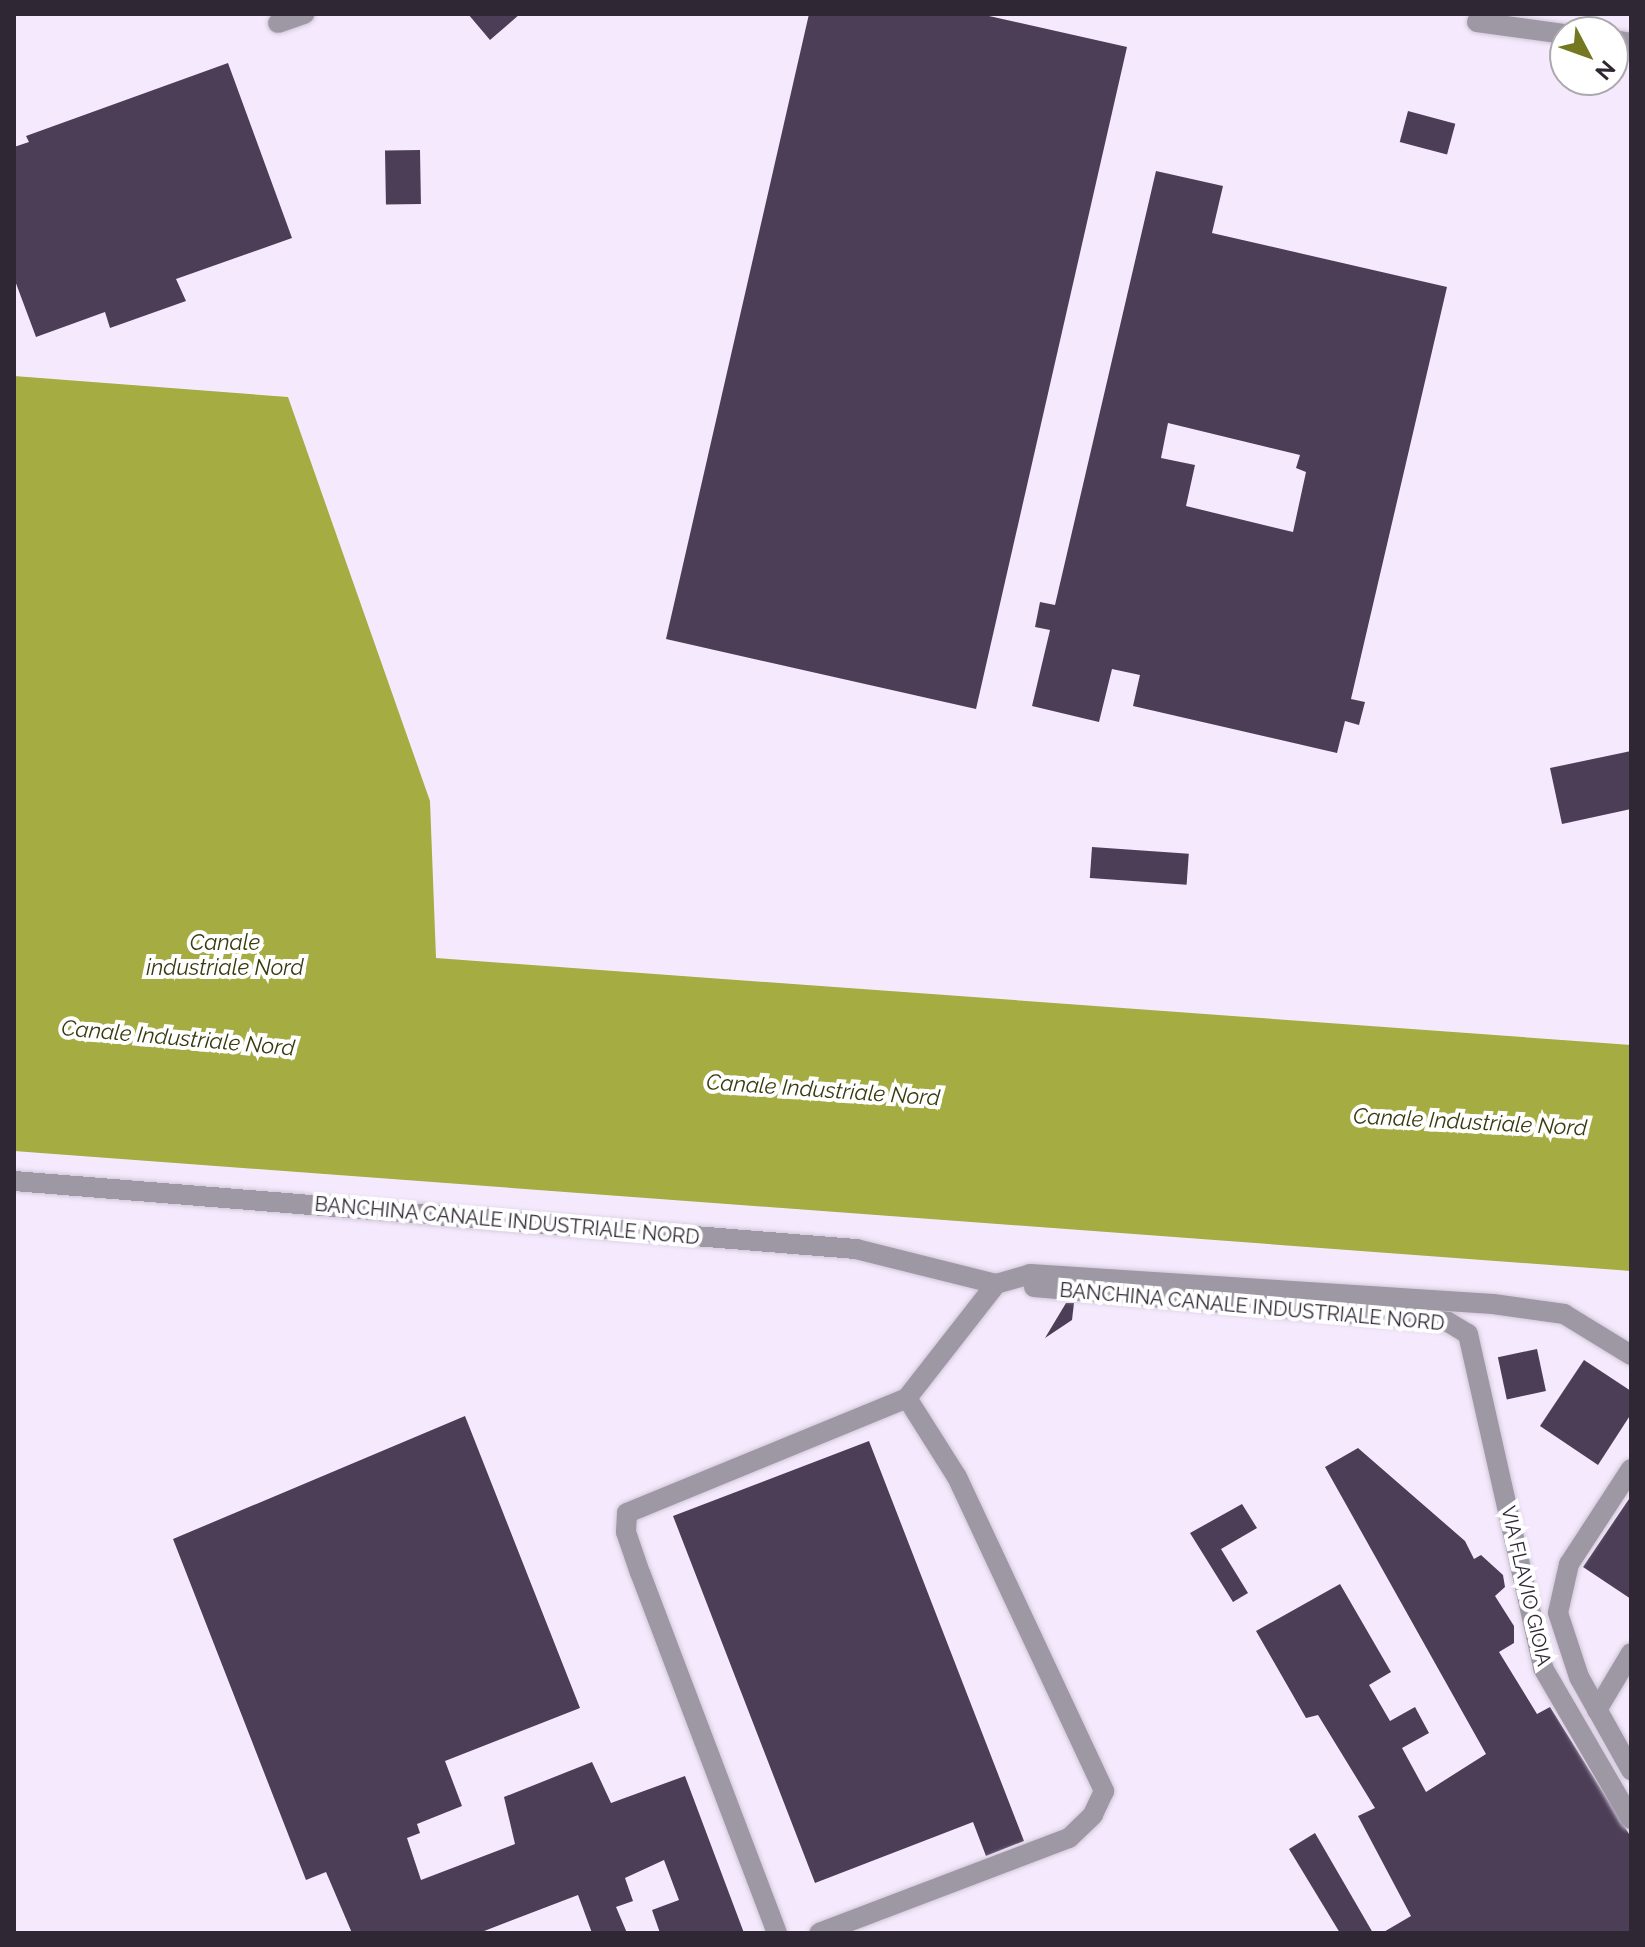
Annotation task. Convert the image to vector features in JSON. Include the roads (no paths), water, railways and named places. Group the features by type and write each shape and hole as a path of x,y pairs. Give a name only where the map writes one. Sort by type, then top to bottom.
{"street":[{"path":"278,23 304,14"},
{"path":"1477,22 1549,32"},
{"name":"BANCHINA CANALE INDUSTRIALE NORD","path":"14,1181 856,1249 996,1284"},
{"path":"777,1933 640,1573 626,1532 627,1513 907,1398 996,1284 1030,1274 1493,1304 1564,1314 1631,1355"},
{"name":"BANCHINA CANALE INDUSTRIALE NORD","path":"1034,1287 1448,1322 1468,1334"},
{"name":"VIA FLAVIO GIOIA","path":"1468,1334 1543,1668 1631,1819"},
{"path":"819,1933 1069,1838 1093,1815 1104,1791 957,1477 907,1398"},
{"path":"1631,1469 1564,1575 1559,1621 1579,1677 1631,1770"},
{"path":"1597,1710 1609,1681 1631,1653"},
{"path":"1579,1677 1609,1681"}],"water":[{"name":"Canale industriale Nord","path":"14,376 288,397 430,801 436,958 1631,1045 1631,1271 14,1151"}],"water label":[{"name":"Canale Industriale Nord","path":"178,1038"},
{"name":"Canale Industriale Nord","path":"823,1090"},
{"name":"Canale Industriale Nord","path":"1470,1122"}]}
